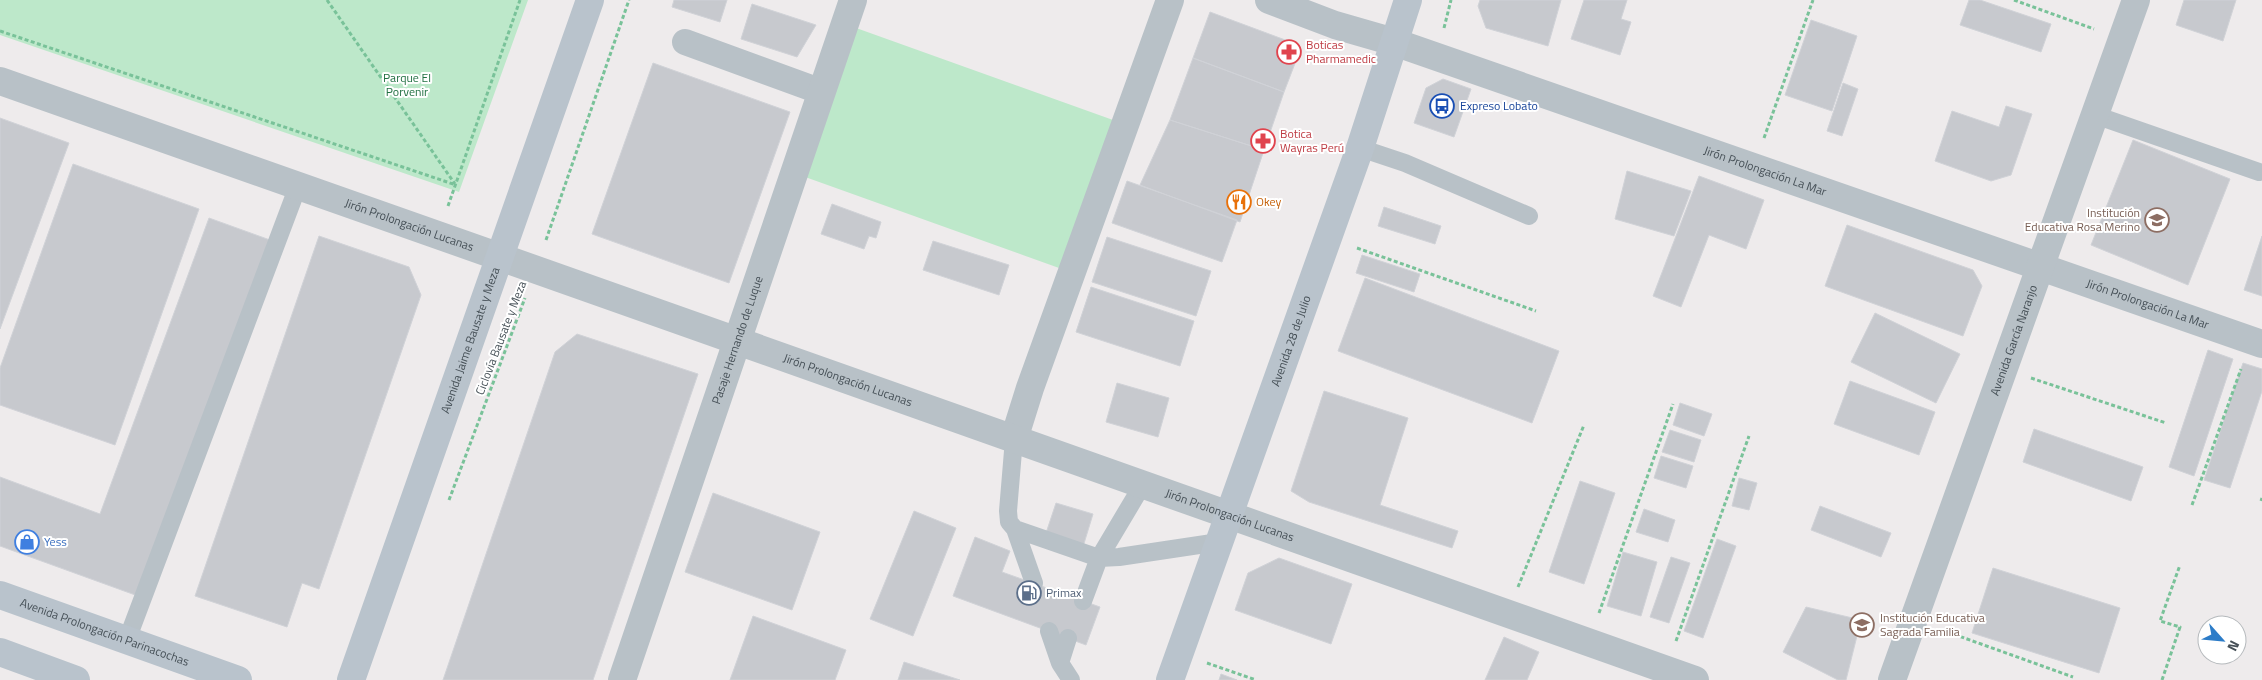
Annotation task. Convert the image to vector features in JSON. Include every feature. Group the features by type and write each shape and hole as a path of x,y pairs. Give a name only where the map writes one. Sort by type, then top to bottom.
{"main road":[{"name":"Avenida Jaime Bausate y Meza","path":"351,680 590,0"},
{"name":"Avenida 28 de Julio","path":"1170,680 1360,148 1408,0"},
{"name":"Avenida Prolongación Parinacochas","path":"0,595 238,680"},
{"path":"0,652 76,680"}],"street":[{"name":"Pasaje Hernando de Luque","path":"622,680 853,0"},
{"path":"1014,439 1030,388 1170,0"},
{"name":"Jirón Prolongación La Mar","path":"1269,0 1335,25 1394,42 2256,342"},
{"name":"Avenida García Naranjo","path":"1892,680 2136,0"},
{"path":"685,42 822,92"},
{"name":"Jirón Prolongación Lucanas","path":"1,85 298,186 1695,680"}],"lane":[{"path":"2095,115 2259,172"},
{"path":"1360,148 1405,163 1529,216"},
{"path":"127,640 298,186"},
{"path":"1014,439 1008,511 1009,522 1015,529 1034,583"},
{"path":"1082,601 1099,558 1143,484"},
{"path":"1015,529 1099,558 1119,557 1218,542"},
{"path":"1049,631 1060,662 1071,680"},
{"path":"1060,662 1068,638"}],"path":[{"path":"327,0 456,185"},
{"path":"456,185 520,0"},
{"name":"Ciclovía Bausate y Meza","path":"448,503 536,270 629,0"},
{"path":"1754,168 1813,0"},
{"path":"2014,0 2122,39"},
{"path":"0,31 456,185"},
{"path":"1327,238 1536,311"},
{"path":"2192,505 2256,342"},
{"path":"2003,369 2166,423"},
{"path":"1588,642 1673,404"},
{"path":"1507,613 1584,425"},
{"path":"1665,670 1749,436"},
{"path":"2162,680 2180,627 2160,621 2180,565"},
{"path":"1914,619 2073,677"},
{"path":"1179,653 1256,680"}],"green space":[{"name":"Parque El Porvenir","path":"0,0 528,0 459,192 0,35"},
{"path":"845,24 1127,125 1073,273 794,173"}],"building":[{"path":"674,0 727,0 720,22 672,7"},
{"path":"1480,0 1561,0 1548,46 1486,28 1478,6"},
{"path":"1584,0 1627,0 1621,19 1631,22 1620,55 1571,39"},
{"path":"1969,0 1980,0 2051,24 2041,52 1960,25"},
{"path":"2184,0 2236,0 2223,41 2176,25"},
{"path":"752,4 816,25 797,57 741,39"},
{"path":"1210,12 1296,44 1299,53 1284,92 1193,58"},
{"path":"1811,20 1857,36 1832,111 1785,95"},
{"path":"1193,58 1284,92 1264,150 1170,120"},
{"path":"653,63 790,112 729,283 592,234"},
{"name":"Expreso Lobato","path":"1443,79 1471,89 1454,137 1414,123 1426,88"},
{"path":"1843,83 1858,89 1842,136 1827,131"},
{"path":"2006,106 2032,114 2011,175 1991,181 1935,161 1952,111 1999,127"},
{"path":"0,118 69,143 0,329"},
{"path":"1170,120 1264,150 1240,222 1140,185"},
{"name":"Institución Educativa Rosa Merino","path":"2133,140 2230,179 2188,285 2091,245"},
{"path":"73,164 199,209 115,445 0,405 0,368"},
{"path":"1627,171 1691,191 1674,236 1615,219"},
{"path":"1699,176 1764,200 1746,249 1709,235 1681,307 1653,296"},
{"path":"1127,181 1237,220 1222,262 1112,223"},
{"path":"832,204 881,222 876,238 869,236 864,249 821,234"},
{"path":"1384,207 1441,226 1435,244 1378,226"},
{"path":"209,218 270,240 138,596 0,546 0,477 100,514"},
{"path":"1847,225 1973,270 1982,286 1963,336 1825,286"},
{"path":"319,236 409,267 421,295 319,589 302,583 287,627 195,596"},
{"path":"2262,236 2262,296 2244,290"},
{"path":"1107,237 1211,271 1196,316 1092,282"},
{"path":"933,241 1009,265 999,295 923,270"},
{"path":"1362,255 1420,274 1414,292 1356,273"},
{"path":"1365,278 1559,351 1532,423 1338,351"},
{"path":"1091,287 1194,321 1180,366 1076,332"},
{"path":"1875,313 1960,354 1936,403 1851,362"},
{"path":"577,334 698,374 593,680 443,680 555,352"},
{"path":"2208,350 2233,359 2194,476 2169,467"},
{"path":"2243,363 2262,369 2262,391 2230,488 2204,480"},
{"path":"1850,381 1935,412 1919,455 1834,424"},
{"path":"1117,383 1169,398 1158,437 1106,422"},
{"path":"1324,391 1408,418 1380,505 1458,531 1452,548 1309,502 1291,491"},
{"path":"1680,403 1712,414 1704,436 1673,425"},
{"path":"2034,429 2143,467 2131,501 2023,462"},
{"path":"1670,430 1701,440 1694,462 1662,452"},
{"path":"1661,456 1693,466 1686,488 1654,478"},
{"path":"1739,478 1757,483 1749,510 1732,506"},
{"path":"1580,481 1615,493 1584,584 1549,572"},
{"path":"713,493 820,532 792,610 685,572"},
{"path":"1056,503 1093,514 1082,550 1044,539"},
{"path":"1820,506 1891,533 1881,557 1811,530"},
{"path":"1644,509 1675,520 1668,542 1636,532"},
{"path":"914,511 956,528 913,636 870,619"},
{"path":"975,537 1010,551 1002,572 1100,607 1086,645 953,596"},
{"path":"1717,539 1736,546 1703,638 1684,631"},
{"path":"1623,552 1657,562 1641,616 1607,606"},
{"path":"1671,557 1690,563 1669,623 1650,617"},
{"path":"1279,558 1352,584 1331,644 1235,610 1248,573"},
{"path":"1993,568 2120,608 2099,673 1972,633"},
{"path":"1806,607 1861,620 1846,680 1838,680 1783,652"},
{"path":"753,616 846,650 835,680 730,680"},
{"path":"1504,637 1539,652 1527,680 1485,680"},
{"path":"904,662 960,680 898,680"},
{"path":"1221,674 1237,680 1219,680"}],"place":[{"name":"Boticas Pharmamedic","path":"1289,52"},
{"name":"Expreso Lobato","path":"1442,106"},
{"name":"Botica Wayras Perú","path":"1263,141"},
{"name":"Okey","path":"1239,202"},
{"name":"Institución Educativa Rosa Merino","path":"2157,220"},
{"name":"Yess","path":"27,542"},
{"name":"Primax","path":"1029,593"},
{"name":"Institución Educativa Sagrada Familia","path":"1862,625"}]}
